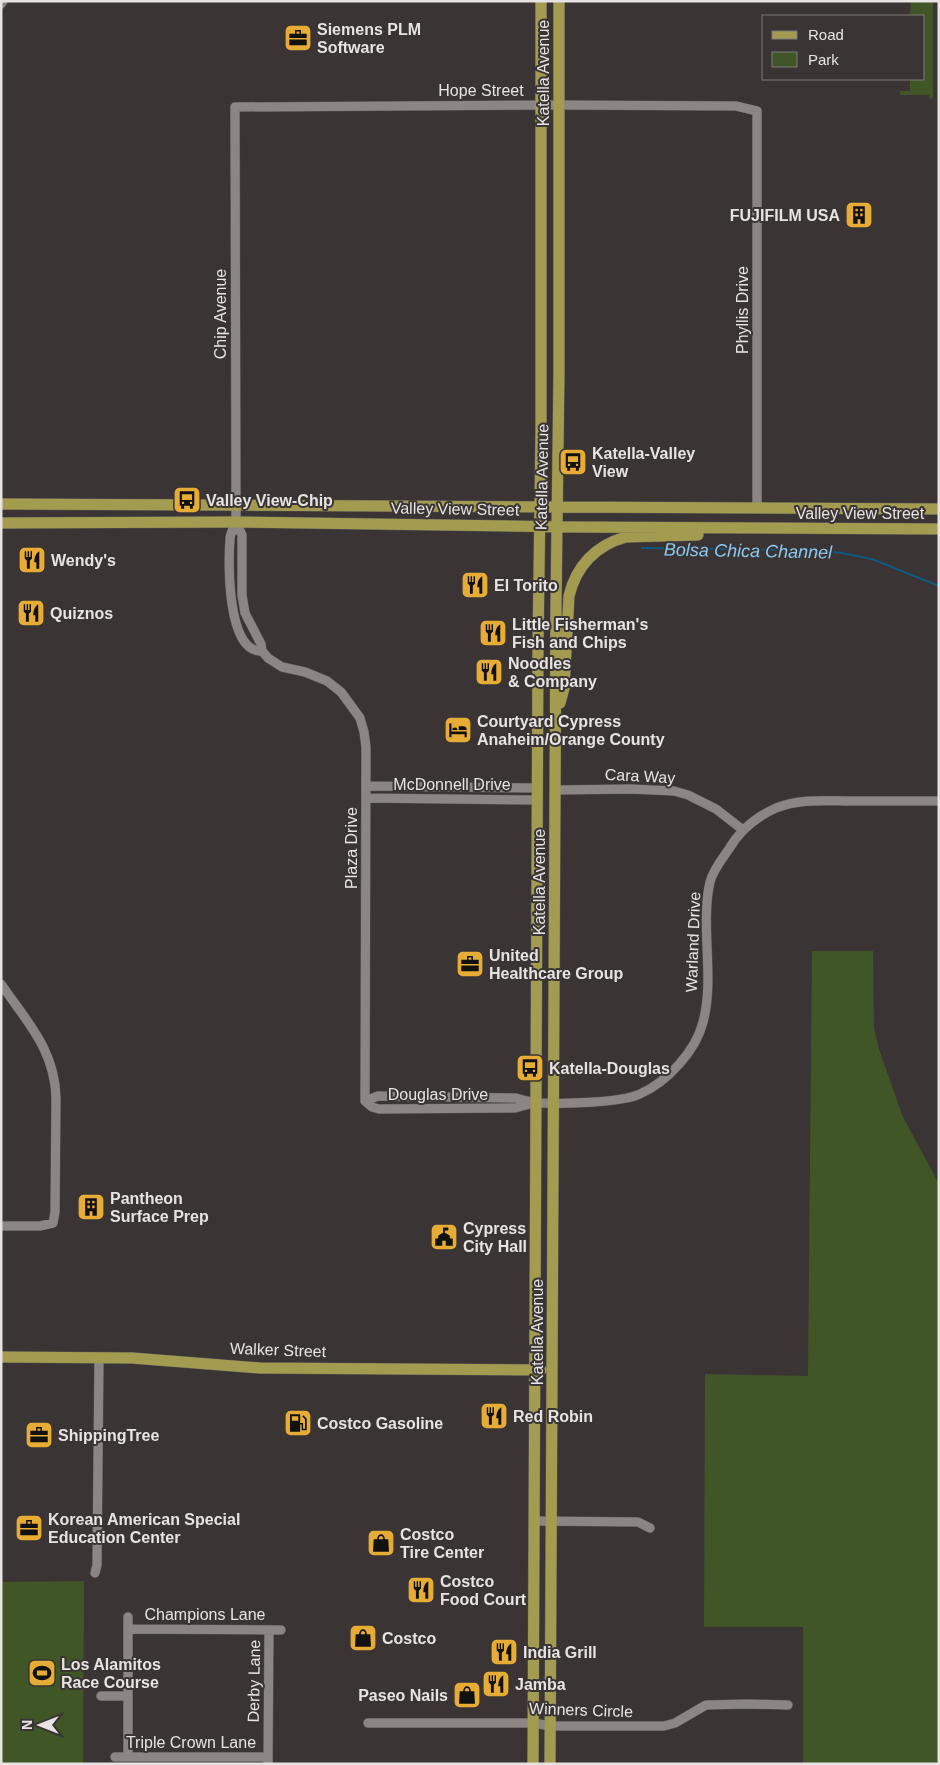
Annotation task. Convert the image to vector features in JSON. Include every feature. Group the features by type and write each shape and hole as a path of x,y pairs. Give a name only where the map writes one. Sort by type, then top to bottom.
{"main road":[{"name":"Katella Avenue","path":"533,1764 541,1"},
{"name":"Katella Avenue","path":"550,1764 560,124 558,104 559,1"},
{"name":"Valley View Street","path":"1,504 939,509"},
{"name":"Valley View Street","path":"1,523 236,522 557,527 939,529"},
{"path":"556,716 564,688 569,596 575,577 588,558 607,543 626,537 734,534 748,528"},
{"path":"538,764 550,786 556,790"},
{"path":"538,788 545,791 549,800 556,808"},
{"name":"Walker Street","path":"1,1356 132,1358 260,1368 553,1370"}],"street":[{"name":"Hope Street","path":"235,107 558,104 736,106 757,112"},
{"name":"Chip Avenue","path":"235,107 236,522"},
{"name":"Phyllis Drive","path":"757,112 757,508"},
{"name":"Plaza Drive","path":"236,522 230,537 230,597 233,616 248,646 256,652 262,651 268,658 282,666 305,672 327,681 342,692 360,718 364,732 366,747 365,1101"},
{"name":"McDonnell Drive","path":"366,786 538,788"},
{"name":"Cara Way","path":"556,790 631,789 674,791 688,795 716,809 743,830"},
{"name":"McDonnell Drive","path":"366,798 538,800"},
{"name":"Warland Drive","path":"554,1103 613,1100 639,1095 676,1069 696,1040 703,1023 707,996 708,899 711,881 716,869 743,830 754,820 777,808 805,801 939,801"},
{"path":"1,984 43,1045 51,1061 56,1081 56,1195 53,1223 40,1226 1,1226"},
{"name":"Douglas Drive","path":"365,1101 378,1096 516,1098 536,1103 554,1103"},
{"path":"95,1573 97,1565 99,1358"},
{"path":"534,1521 638,1522 650,1528"},
{"path":"128,1617 128,1756"},
{"name":"Champions Lane","path":"128,1629 281,1630"},
{"name":"Derby Lane","path":"268,1760 270,1630"},
{"path":"101,1696 128,1696"},
{"name":"Winners Circle","path":"368,1724 534,1723 550,1726 664,1726 675,1723 706,1705 788,1705"},
{"name":"Triple Crown Lane","path":"115,1757 268,1760"}],"green space":[{"path":"911,1 933,1 933,98 930,99 929,95 900,95 900,91 910,91 910,80 925,80 925,15 910,15"},
{"path":"812,951 873,951 874,1029 879,1049 902,1115 939,1184 939,1764 803,1764 803,1627 704,1627 705,1374 808,1376"},
{"name":"Los Alamitos Race Course","path":"84,1581 83,1764 1,1764 1,1582"}],"waterway":[{"name":"Bolsa Chica Channel","path":"642,548 815,550 842,553 872,559 939,586"}],"place":[{"name":"Siemens PLM Software","path":"298,38"},
{"name":"FUJIFILM USA","path":"859,215"},
{"name":"Katella-Valley View","path":"573,462"},
{"name":"Valley View-Chip","path":"187,500"},
{"name":"Wendy's","path":"32,560"},
{"name":"El Torito","path":"475,585"},
{"name":"Quiznos","path":"31,613"},
{"name":"Little Fisherman's Fish and Chips","path":"493,633"},
{"name":"Noodles & Company","path":"489,672"},
{"name":"Courtyard Cypress Anaheim/Orange County","path":"458,730"},
{"name":"United Healthcare Group","path":"470,964"},
{"name":"Katella-Douglas","path":"530,1068"},
{"name":"Pantheon Surface Prep","path":"91,1207"},
{"name":"Cypress City Hall","path":"444,1237"},
{"name":"Red Robin","path":"494,1416"},
{"name":"Costco Gasoline","path":"298,1423"},
{"name":"ShippingTree","path":"39,1435"},
{"name":"Korean American Special Education Center","path":"29,1528"},
{"name":"Costco Tire Center","path":"381,1543"},
{"name":"Costco Food Court","path":"421,1590"},
{"name":"Costco","path":"363,1638"},
{"name":"India Grill","path":"504,1652"},
{"name":"Los Alamitos Race Course","path":"42,1673"},
{"name":"Jamba","path":"496,1684"},
{"name":"Paseo Nails","path":"467,1695"}]}
